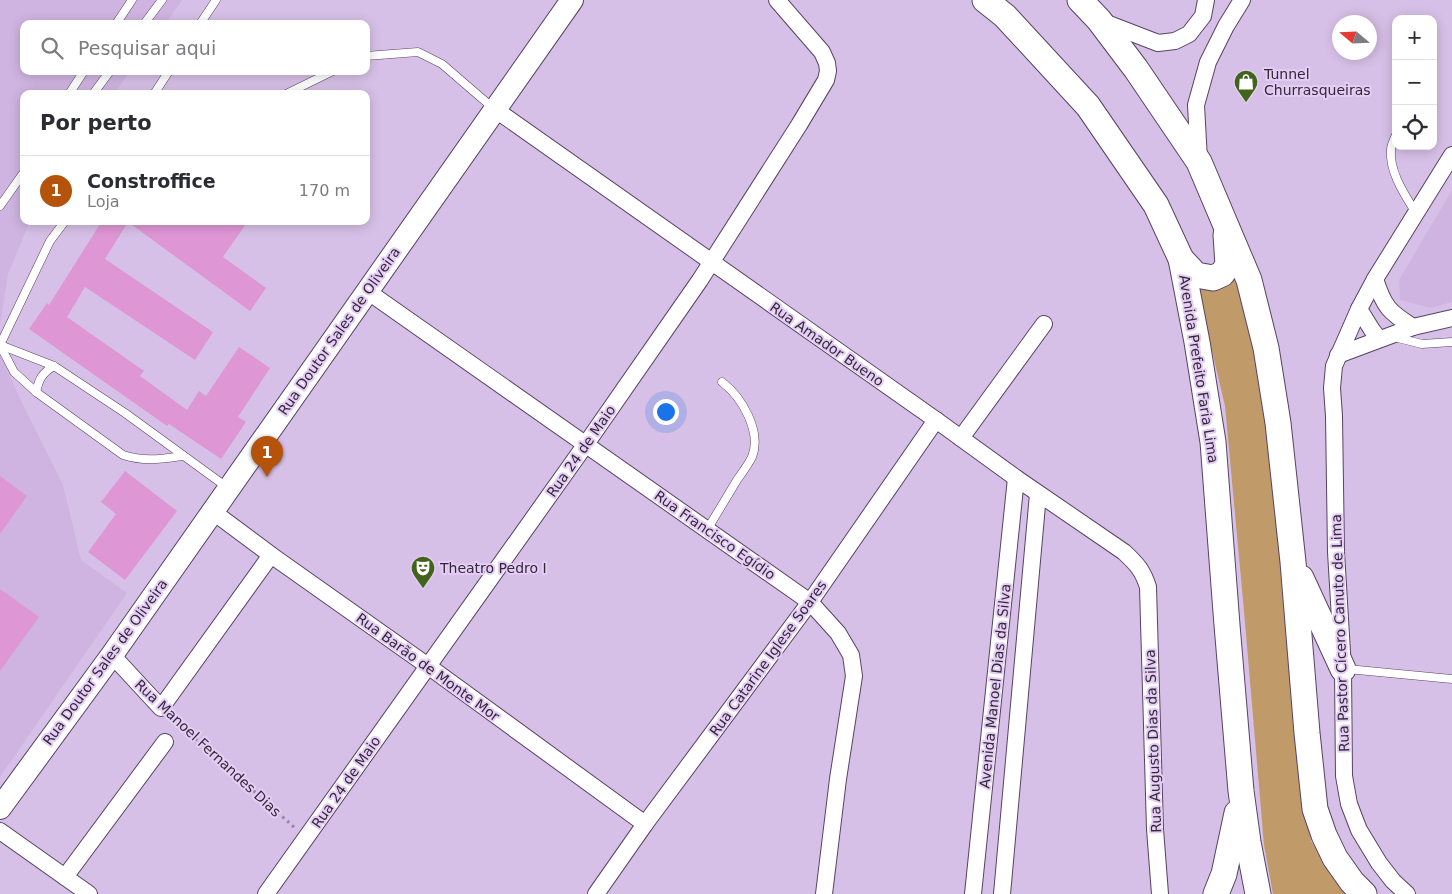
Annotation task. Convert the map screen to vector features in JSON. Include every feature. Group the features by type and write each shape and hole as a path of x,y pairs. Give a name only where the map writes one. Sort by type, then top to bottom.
{"main road":[{"name":"Rua Doutor Sales de Oliveira","path":"0,808 112,655 572,0"},
{"name":"Avenida Prefeito Faria Lima","path":"985,0 1004,8 1088,106 1156,205 1181,258 1213,442 1242,791 1248,842 1258,894"},
{"path":"1080,0 1099,20 1136,69 1199,162 1249,280 1266,348 1278,423 1293,562 1315,809 1335,858 1352,882 1364,894"},
{"path":"1181,258 1196,275 1213,278 1222,274 1228,265 1224,220"},
{"path":"1293,562 1343,669"},
{"path":"1216,894 1226,864 1242,791"}],"street":[{"name":"Rua 24 de Maio","path":"266,894 586,444 712,263 826,80 827,63 822,52 777,0"},
{"path":"1099,20 1158,42 1175,41 1189,34 1203,16 1206,0"},
{"path":"1199,162 1196,105 1208,62 1226,26 1242,0"},
{"name":"Rua Amador Bueno","path":"496,110 1038,494 1124,552 1137,564 1145,575 1148,587"},
{"name":"Rua Pastor Cícero Canuto de Lima","path":"1407,894 1393,881 1379,863 1359,830 1348,804 1344,776 1343,669 1336,552 1332,388 1334,366 1338,354 1359,308 1452,155"},
{"path":"1375,279 1386,307 1398,318 1413,327"},
{"name":"Rua Francisco Egídio","path":"367,291 810,602 838,633 851,655 854,676 838,779 824,894"},
{"path":"1359,308 1372,330 1384,337"},
{"path":"1338,354 1413,327 1452,318"},
{"path":"961,438 1044,324"},
{"name":"Rua Catarine Iglese Soares","path":"596,894 645,824 810,602 936,420"},
{"name":"Avenida Manoel Dias da Silva","path":"973,894 1016,478"},
{"name":"Avenida Manoel Dias da Silva","path":"1002,894 1038,494"},
{"name":"Rua Barão de Monte Mor","path":"212,511 271,556 428,666 645,824"},
{"path":"1013,512 1037,514"},
{"path":"161,708 271,556"},
{"name":"Rua Augusto Dias da Silva","path":"1148,587 1155,829 1160,894"},
{"name":"Rua Manoel Fernandes Dias","path":"112,655 161,708"},
{"path":"65,876 165,742"},
{"path":"0,831 89,894"}],"lane":[{"path":"119,20 132,0"},
{"path":"147,20 162,0"},
{"path":"203,20 216,0"},
{"path":"370,56 418,52 442,64 496,110"},
{"path":"72,90 81,75"},
{"path":"96,90 107,75"},
{"path":"156,90 166,75"},
{"path":"294,90 325,75"},
{"path":"1392,147 1393,165 1396,175 1416,213"},
{"path":"0,206 20,178"},
{"path":"0,346 50,241 62,225"},
{"path":"1384,337 1422,344 1452,342"},
{"path":"0,346 54,366 125,413 229,488"},
{"path":"0,346 14,372 36,392 123,455 136,460 183,456"},
{"path":"36,392 40,376 54,366"},
{"path":"707,530 752,456 755,440 749,418 741,402 729,387 722,382"},
{"path":"1343,669 1452,679"}],"path":[{"name":"Rua Manoel Fernandes Dias","path":"161,708 306,839"}],"shaded area":[{"path":"0,0 182,0 168,20 20,20 20,75 127,75 117,90 20,90 20,225 28,225 8,274 0,325"},
{"path":"1452,190 1452,302 1430,308 1400,300 1399,280"},
{"path":"1243,276 1262,356 1311,841 1348,894 1273,894 1264,845 1225,406 1206,325 1192,282"},
{"path":"0,329 5,365 63,485 81,560 127,593 0,777"}],"building":[{"path":"99,225 126,225 105,259 213,332 195,360 85,287 67,317 144,371 140,376 187,410 199,391 206,396 239,347 270,368 238,417 246,422 221,459 169,424 167,426 29,329 47,303 49,305"},
{"path":"132,225 245,225 223,257 266,288 250,311"},
{"path":"125,471 177,511 125,580 88,552 116,514 101,502"},
{"path":"0,476 27,496 0,534"},
{"path":"0,589 39,617 0,671"}],"place":[{"name":"Tunnel Churrasqueiras","path":"1246,103"},
{"name":"Constroffice","path":"267,477"},
{"name":"Theatro Pedro I","path":"423,589"}]}
